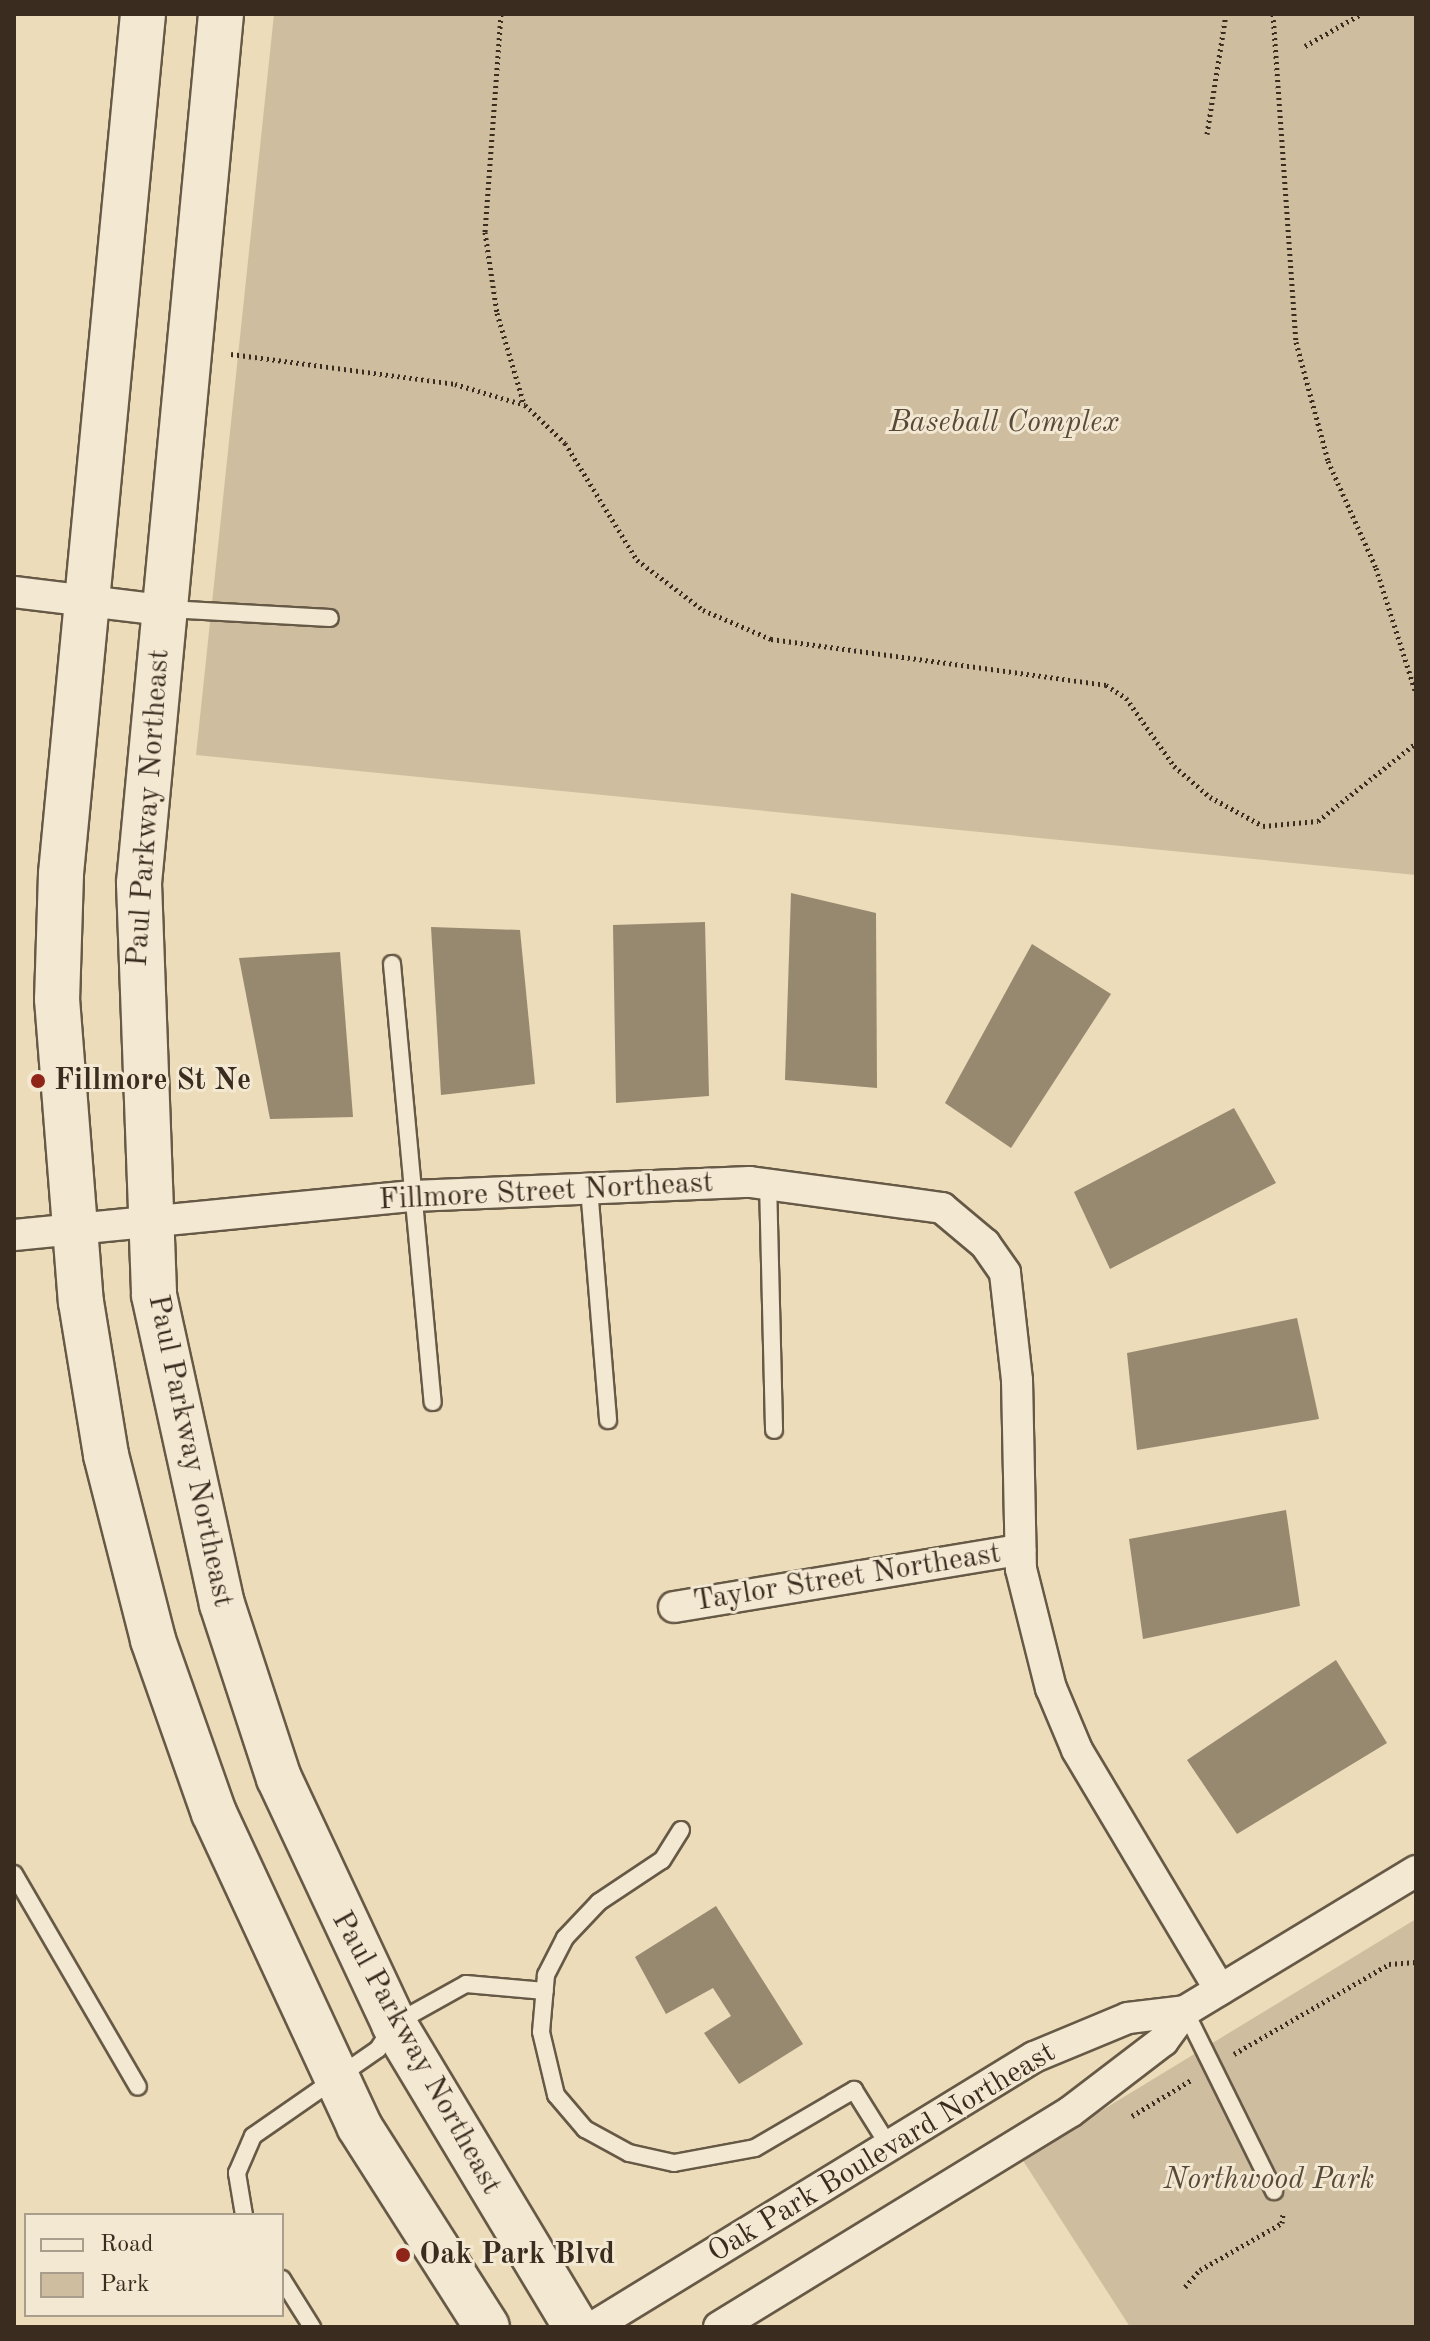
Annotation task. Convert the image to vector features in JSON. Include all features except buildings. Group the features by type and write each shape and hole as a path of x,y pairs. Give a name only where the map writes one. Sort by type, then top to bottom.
{"street":[{"path":"143,14 85,600 57,999 74,1224 106,1455 153,1640 214,1813 337,2079 487,2327"},
{"name":"Paul Parkway Northeast","path":"221,14 139,883 149,1222 156,1310 222,1604 279,1778 394,2024 576,2327"},
{"path":"14,592 163,610"},
{"name":"Fillmore Street Northeast","path":"14,1235 74,1224 149,1222 413,1196 768,1182 942,1208 985,1244 1005,1273 1017,1380 1020,1550"},
{"path":"1020,1550 1051,1688 1077,1750 1220,1990"},
{"name":"Taylor Street Northeast","path":"674,1607 1020,1550"},
{"name":"Oak Park Boulevard Northeast","path":"719,2327 1070,2112 1163,2041 1185,2011 1416,1871"},
{"name":"Oak Park Boulevard Northeast","path":"593,2327 1034,2057 1128,2018 1185,2011"}],"lane":[{"path":"163,610 330,618"},
{"path":"392,964 433,1402"},
{"path":"768,1182 774,1430"},
{"path":"589,1188 608,1420"},
{"path":"681,1830 662,1860 599,1902 565,1938 545,1991 541,2032 556,2095 585,2129 629,2153 674,2163 716,2160 755,2148 854,2090 889,2146"},
{"path":"14,1874 138,2087"},
{"path":"244,2213 237,2173 253,2136 378,2049 394,2024 466,1984 545,1991"},
{"path":"1185,2011 1208,2070 1274,2191"},
{"path":"284,2282 312,2327"}],"path":[{"path":"501,14 485,232 497,313 525,405"},
{"path":"1207,134 1226,14"},
{"path":"1273,14 1283,235 1296,342 1328,461 1376,568 1416,693"},
{"path":"1305,46 1361,14"},
{"path":"231,354 455,384 525,405 565,443 653,577 742,630 1106,685 1126,698 1174,766 1210,797 1263,826 1318,821 1416,743"},
{"path":"1132,2116 1389,1964 1416,1962"},
{"path":"1185,2287 1200,2270 1282,2223 1274,2191"}],"green space":[{"name":"Baseball Complex","path":"274,14 1416,14 1416,875 196,755"},
{"name":"Northwood Park","path":"1416,1919 1416,2327 1130,2327 1022,2159"}],"place":[{"name":"Fillmore St Ne","path":"38,1081"},
{"name":"Oak Park Blvd","path":"403,2255"}]}
